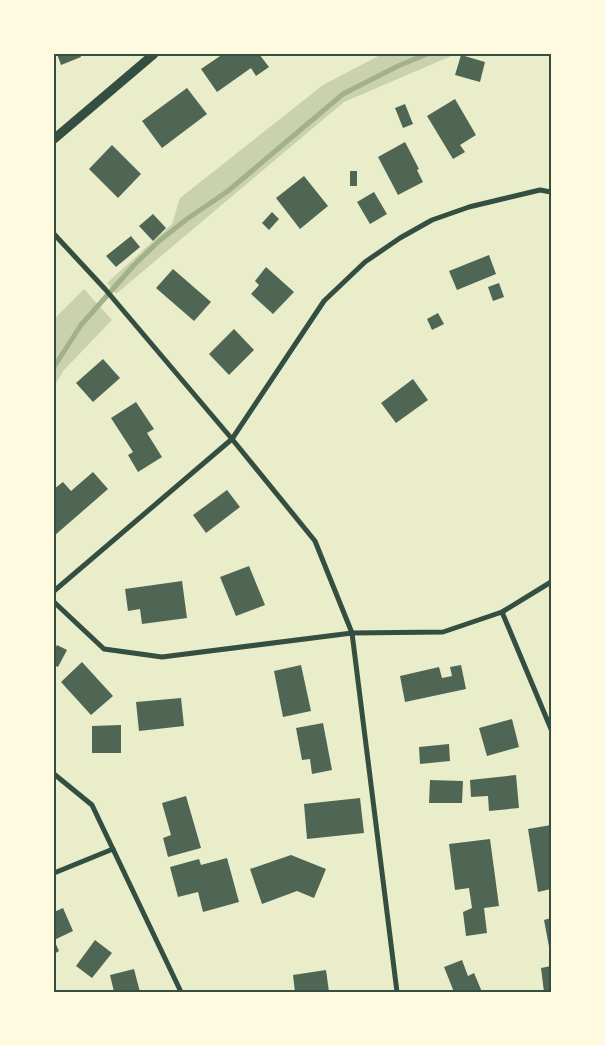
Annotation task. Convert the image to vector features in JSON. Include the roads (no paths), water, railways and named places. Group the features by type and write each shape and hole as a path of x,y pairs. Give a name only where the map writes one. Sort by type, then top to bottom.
{"street":[{"path":"54,139 154,54"},
{"path":"54,591 232,439 324,301 365,262 400,238 432,220 469,207 540,190 551,192"},
{"path":"54,234 105,289 232,439 315,541 352,634 397,992"},
{"path":"54,602 104,650 162,657 352,634 443,632 502,612 551,582"},
{"path":"502,612 551,729"},
{"path":"54,774 92,805 181,992"},
{"path":"54,872 113,849"}],"waterway":[{"path":"54,367 81,325 134,265 159,241 228,191 343,94 398,66 427,54"}]}
